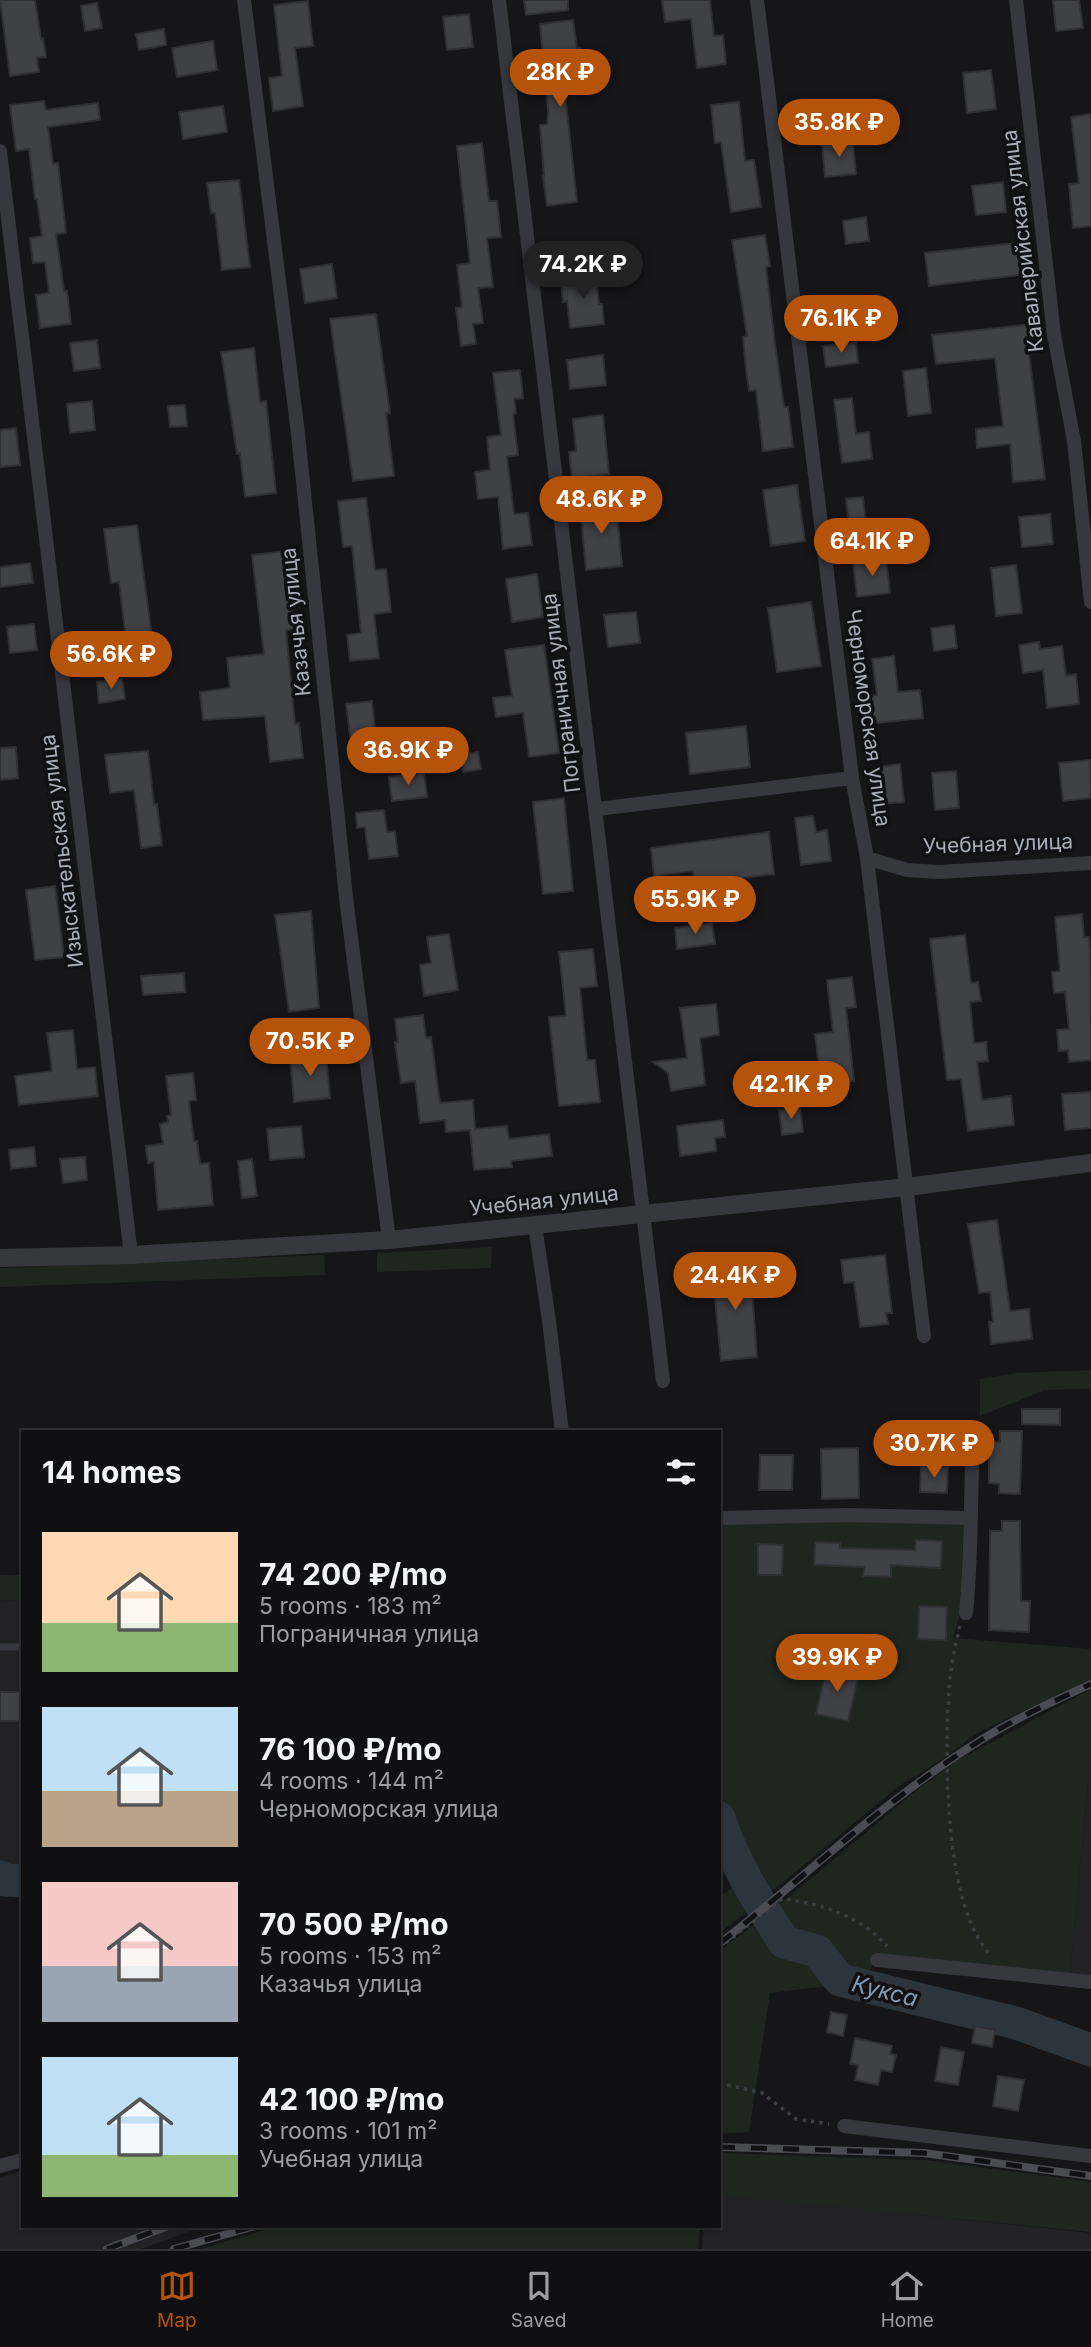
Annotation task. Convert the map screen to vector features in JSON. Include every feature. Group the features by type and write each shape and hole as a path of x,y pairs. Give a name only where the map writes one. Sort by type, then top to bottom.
{"street":[{"name":"Казачья улица","path":"244,0 298,434 347,906 389,1240"},
{"name":"Пограничная улица","path":"499,0 663,1381"},
{"name":"Черноморская улица","path":"757,0 852,778 867,858 924,1336"},
{"name":"Кавалерийская улица","path":"1016,0 1054,335 1073,441 1091,602"},
{"name":"Изыскательская улица","path":"0,151 131,1255"},
{"path":"597,809 852,778"},
{"name":"Учебная улица","path":"867,858 907,870 939,872 1091,863"},
{"name":"Учебная улица","path":"0,1258 131,1255 389,1240 907,1187 1091,1163"},
{"path":"535,1225 550,1321 562,1430"},
{"path":"966,1613 972,1559 970,1518 973,1444"},
{"path":"721,1518 847,1515 970,1518"},
{"path":"877,1960 1091,1982"},
{"path":"844,2126 1091,2156"},
{"path":"0,2166 21,2161"}],"lane":[{"path":"0,1647 21,1647"}],"path":[{"path":"966,1613 960,1627 949,1687 947,1762 956,1870 967,1914 982,1947 1009,1974"},
{"path":"721,1946 782,1899 812,1902 846,1916 875,1932 903,1963"},
{"path":"721,2083 762,2093 796,2119 844,2126"}],"shaded area":[{"path":"492,1247 491,1268 377,1272 377,1253"},
{"path":"324,1255 325,1275 0,1287 0,1268"},
{"path":"1091,1370 1091,1389 1045,1390 980,1416 980,1379 1017,1373"},
{"path":"857,1521 963,1525 962,1607 953,1638 1091,1649 1091,1679 977,1733 943,1759 899,1786 764,1898 735,1835 721,1796 721,1523"},
{"path":"0,1575 21,1575 21,1601 0,1600"},
{"path":"0,1600 21,1601 21,1874 7,1875 0,1870"},
{"path":"1091,1689 1091,1749 1070,1975 876,1954 868,1975 841,1967 827,1948 790,1935 773,1910 911,1795 956,1761"},
{"path":"1091,1749 1091,1977 1070,1975"},
{"path":"738,1884 752,1908 721,1931 721,1896"},
{"path":"758,1921 781,1949 815,1958 835,1985 770,1993 749,2132 721,2134 721,1950"},
{"path":"721,2153 925,2160 1091,2182 1091,2232 721,2195"},
{"path":"21,2172 21,2228 196,2229 141,2249 0,2249 0,2177"},
{"path":"721,2194 1091,2233 1091,2249 702,2249 703,2228 721,2228"},
{"path":"272,2228 700,2228 698,2249 200,2249"}],"building":[{"path":"0,0 35,0 46,57 37,58 39,72 10,76"},
{"path":"524,0 568,0 568,10 526,15"},
{"path":"662,0 710,0 714,36 723,35 726,64 697,68 691,19 665,22"},
{"path":"1053,0 1079,0 1083,28 1056,31"},
{"path":"308,1 313,46 295,48 303,106 273,111 269,78 282,76 274,5"},
{"path":"97,3 102,28 85,31 81,6"},
{"path":"469,14 473,47 447,50 443,17"},
{"path":"573,20 577,49 580,48 585,91 565,94 577,202 547,206 540,125 547,124 548,111 540,24"},
{"path":"164,29 166,45 139,50 136,34"},
{"path":"213,41 217,70 177,77 172,48"},
{"path":"991,70 996,109 967,113 963,73"},
{"path":"44,101 46,110 98,103 100,120 48,127 53,164 58,163 66,233 56,234 71,324 40,328 36,295 49,293 45,262 33,263 30,238 42,236 29,149 16,151 10,105"},
{"path":"739,102 745,161 754,160 761,207 731,212 721,142 715,143 711,105"},
{"path":"223,106 227,132 183,139 179,112"},
{"path":"1091,114 1091,226 1073,228 1069,184 1079,183 1071,117"},
{"path":"853,141 856,174 825,177 822,144"},
{"path":"482,143 489,201 497,201 501,237 487,238 493,287 478,288 483,323 473,324 476,344 461,346 456,308 462,307 457,265 470,263 457,146"},
{"path":"239,180 250,267 222,270 215,213 211,213 207,183"},
{"path":"1003,182 1006,212 976,215 972,186"},
{"path":"866,217 869,241 846,244 843,221"},
{"path":"765,235 770,266 766,267 775,344 793,447 763,451 756,390 749,391 743,337 747,336 732,240"},
{"path":"1024,242 1028,274 929,286 925,253"},
{"path":"332,264 337,298 305,303 300,269"},
{"path":"596,275 604,324 570,328 567,301 563,302 561,279"},
{"path":"376,314 390,413 386,413 394,476 353,481 330,319"},
{"path":"1033,324 1037,353 1029,354 1045,479 1013,482 1010,444 977,448 976,429 1003,426 995,358 936,364 932,335"},
{"path":"97,340 100,368 74,371 70,343"},
{"path":"856,343 858,363 826,367 823,346"},
{"path":"254,348 260,402 266,401 276,493 245,497 240,453 237,454 221,352"},
{"path":"603,355 606,385 570,389 567,360"},
{"path":"926,368 931,413 908,416 903,371"},
{"path":"520,370 523,398 514,399 516,413 513,414 518,455 507,457 514,514 528,513 532,545 503,549 498,497 478,499 475,472 490,470 487,437 501,435 493,373"},
{"path":"852,398 856,434 869,432 872,459 842,463 834,400"},
{"path":"92,401 95,430 70,433 67,404"},
{"path":"185,405 187,426 170,427 168,406"},
{"path":"603,415 609,474 572,478 569,452 576,451 573,419"},
{"path":"16,428 20,465 0,467 0,430"},
{"path":"797,485 805,541 771,546 763,490"},
{"path":"863,497 866,524 849,526 846,499"},
{"path":"366,498 375,570 386,569 391,612 374,614 379,658 350,661 347,635 361,633 352,546 343,547 338,501"},
{"path":"616,503 622,566 586,570 580,507"},
{"path":"1050,514 1053,544 1022,547 1019,517"},
{"path":"137,525 152,637 126,640 119,582 111,583 104,529"},
{"path":"285,551 294,629 286,630 295,724 299,723 303,758 270,762 265,716 203,720 200,692 230,688 227,658 264,654 252,555"},
{"path":"886,558 890,593 857,597 853,562"},
{"path":"30,563 33,583 0,587 0,567"},
{"path":"1016,565 1022,613 996,616 991,568"},
{"path":"537,574 543,617 512,622 506,579"},
{"path":"811,602 821,666 777,672 768,608"},
{"path":"636,612 640,643 608,647 604,615"},
{"path":"34,624 37,650 10,653 7,627"},
{"path":"954,625 957,648 934,651 931,628"},
{"path":"1039,642 1040,649 1062,646 1066,676 1076,674 1079,704 1047,708 1043,670 1023,673 1019,645"},
{"path":"544,645 559,753 529,757 523,713 496,717 493,698 512,696 505,650"},
{"path":"894,656 898,692 920,690 923,718 868,724 865,696 877,695 872,659"},
{"path":"122,679 125,699 99,703 97,682"},
{"path":"372,701 376,740 351,743 346,704"},
{"path":"746,726 750,767 690,774 686,733"},
{"path":"16,747 18,778 0,780 0,748"},
{"path":"148,751 162,845 141,848 134,790 110,793 105,755"},
{"path":"478,752 481,769 463,772 461,755"},
{"path":"1090,760 1091,798 1063,801 1059,763"},
{"path":"900,764 904,802 882,804 877,767"},
{"path":"956,771 959,808 935,810 932,773"},
{"path":"424,773 427,797 392,801 389,777"},
{"path":"564,798 573,891 543,894 533,802"},
{"path":"384,810 387,832 395,831 398,856 369,859 365,827 357,828 356,813"},
{"path":"813,816 816,832 827,830 831,861 801,865 795,818"},
{"path":"769,832 774,874 728,880 729,892 707,895 706,885 695,886 693,871 654,876 651,848"},
{"path":"55,886 64,957 35,960 26,890"},
{"path":"311,911 319,1008 289,1012 275,915"},
{"path":"1082,914 1084,937 1089,937 1090,951 1091,1060 1069,1062 1068,1050 1059,1051 1057,1030 1069,1029 1065,992 1054,993 1052,972 1060,971 1055,917"},
{"path":"712,923 715,944 677,949 675,928"},
{"path":"449,934 458,990 424,996 420,965 431,963 427,937"},
{"path":"965,935 971,983 978,982 981,1001 970,1002 974,1043 986,1042 988,1061 977,1062 982,1100 1011,1096 1014,1125 968,1131 961,1079 947,1080 930,939"},
{"path":"593,949 597,986 580,988 587,1060 595,1060 600,1102 559,1106 549,1017 566,1016 559,952"},
{"path":"184,973 185,992 143,995 141,976"},
{"path":"852,977 856,1007 846,1008 854,1081 821,1085 815,1034 833,1032 827,980"},
{"path":"716,1004 719,1035 700,1038 705,1085 671,1091 668,1073 653,1062 687,1058 680,1008"},
{"path":"423,1015 426,1038 431,1037 440,1103 473,1100 475,1129 507,1126 509,1139 549,1134 552,1156 511,1161 512,1167 474,1170 470,1130 446,1132 445,1120 420,1123 415,1081 401,1083 395,1042 398,1042 395,1019"},
{"path":"73,1030 77,1069 95,1067 98,1096 19,1105 15,1076 52,1071 47,1033"},
{"path":"326,1054 330,1098 294,1102 290,1058"},
{"path":"193,1073 196,1100 189,1101 194,1141 197,1141 200,1164 209,1163 213,1205 158,1210 154,1162 148,1163 146,1146 163,1144 160,1124 168,1122 167,1116 171,1115 166,1076"},
{"path":"1091,1092 1091,1128 1065,1130 1062,1094"},
{"path":"800,1108 803,1132 782,1135 779,1110"},
{"path":"723,1120 725,1137 715,1138 716,1151 680,1156 677,1126"},
{"path":"301,1126 304,1157 270,1160 267,1129"},
{"path":"34,1147 36,1166 11,1169 9,1150"},
{"path":"85,1157 87,1180 63,1183 60,1159"},
{"path":"252,1159 257,1196 242,1198 238,1161"},
{"path":"997,1220 1010,1311 1029,1309 1032,1339 991,1344 989,1322 993,1322 990,1292 979,1293 968,1224"},
{"path":"885,1255 892,1313 886,1313 888,1324 860,1327 854,1282 844,1283 841,1260"},
{"path":"750,1264 757,1357 721,1361 712,1267"},
{"path":"1022,1409 1060,1409 1060,1425 1022,1424"},
{"path":"1000,1431 1022,1431 1020,1494 999,1493 999,1484 989,1483 989,1441 1000,1442"},
{"path":"858,1448 859,1498 822,1499 821,1449"},
{"path":"760,1455 793,1455 792,1490 759,1490"},
{"path":"921,1466 948,1467 947,1493 920,1492"},
{"path":"1002,1521 1020,1521 1021,1601 1030,1601 1029,1632 989,1630 990,1531 1002,1531"},
{"path":"916,1540 942,1541 941,1568 891,1565 891,1577 863,1576 864,1567 814,1565 815,1542 840,1543 840,1548 915,1550"},
{"path":"758,1544 783,1545 782,1575 758,1575"},
{"path":"919,1606 947,1607 946,1640 918,1639"},
{"path":"827,1666 859,1674 848,1721 816,1714"},
{"path":"0,1692 21,1692 21,1721 0,1721"},
{"path":"831,2012 847,2015 843,2036 827,2032"},
{"path":"975,2026 995,2030 992,2047 972,2043"},
{"path":"855,2038 892,2046 890,2054 896,2055 892,2072 881,2070 878,2085 855,2080 858,2065 850,2064"},
{"path":"941,2047 964,2052 958,2085 935,2081"},
{"path":"998,2076 1024,2080 1018,2111 993,2106"}],"waterway":[{"name":"Кукса","path":"721,1824 740,1867 784,1942 817,1951 840,1980 1016,2023 1091,2050"},
{"name":"Кукса","path":"0,1877 4,1880 21,1881"}],"railway":[{"path":"721,1942 880,1812 946,1763 1008,1724 1091,1684"},
{"path":"721,2147 924,2153 1091,2176"},
{"path":"107,2249 163,2228"},
{"path":"174,2249 248,2228"}]}
